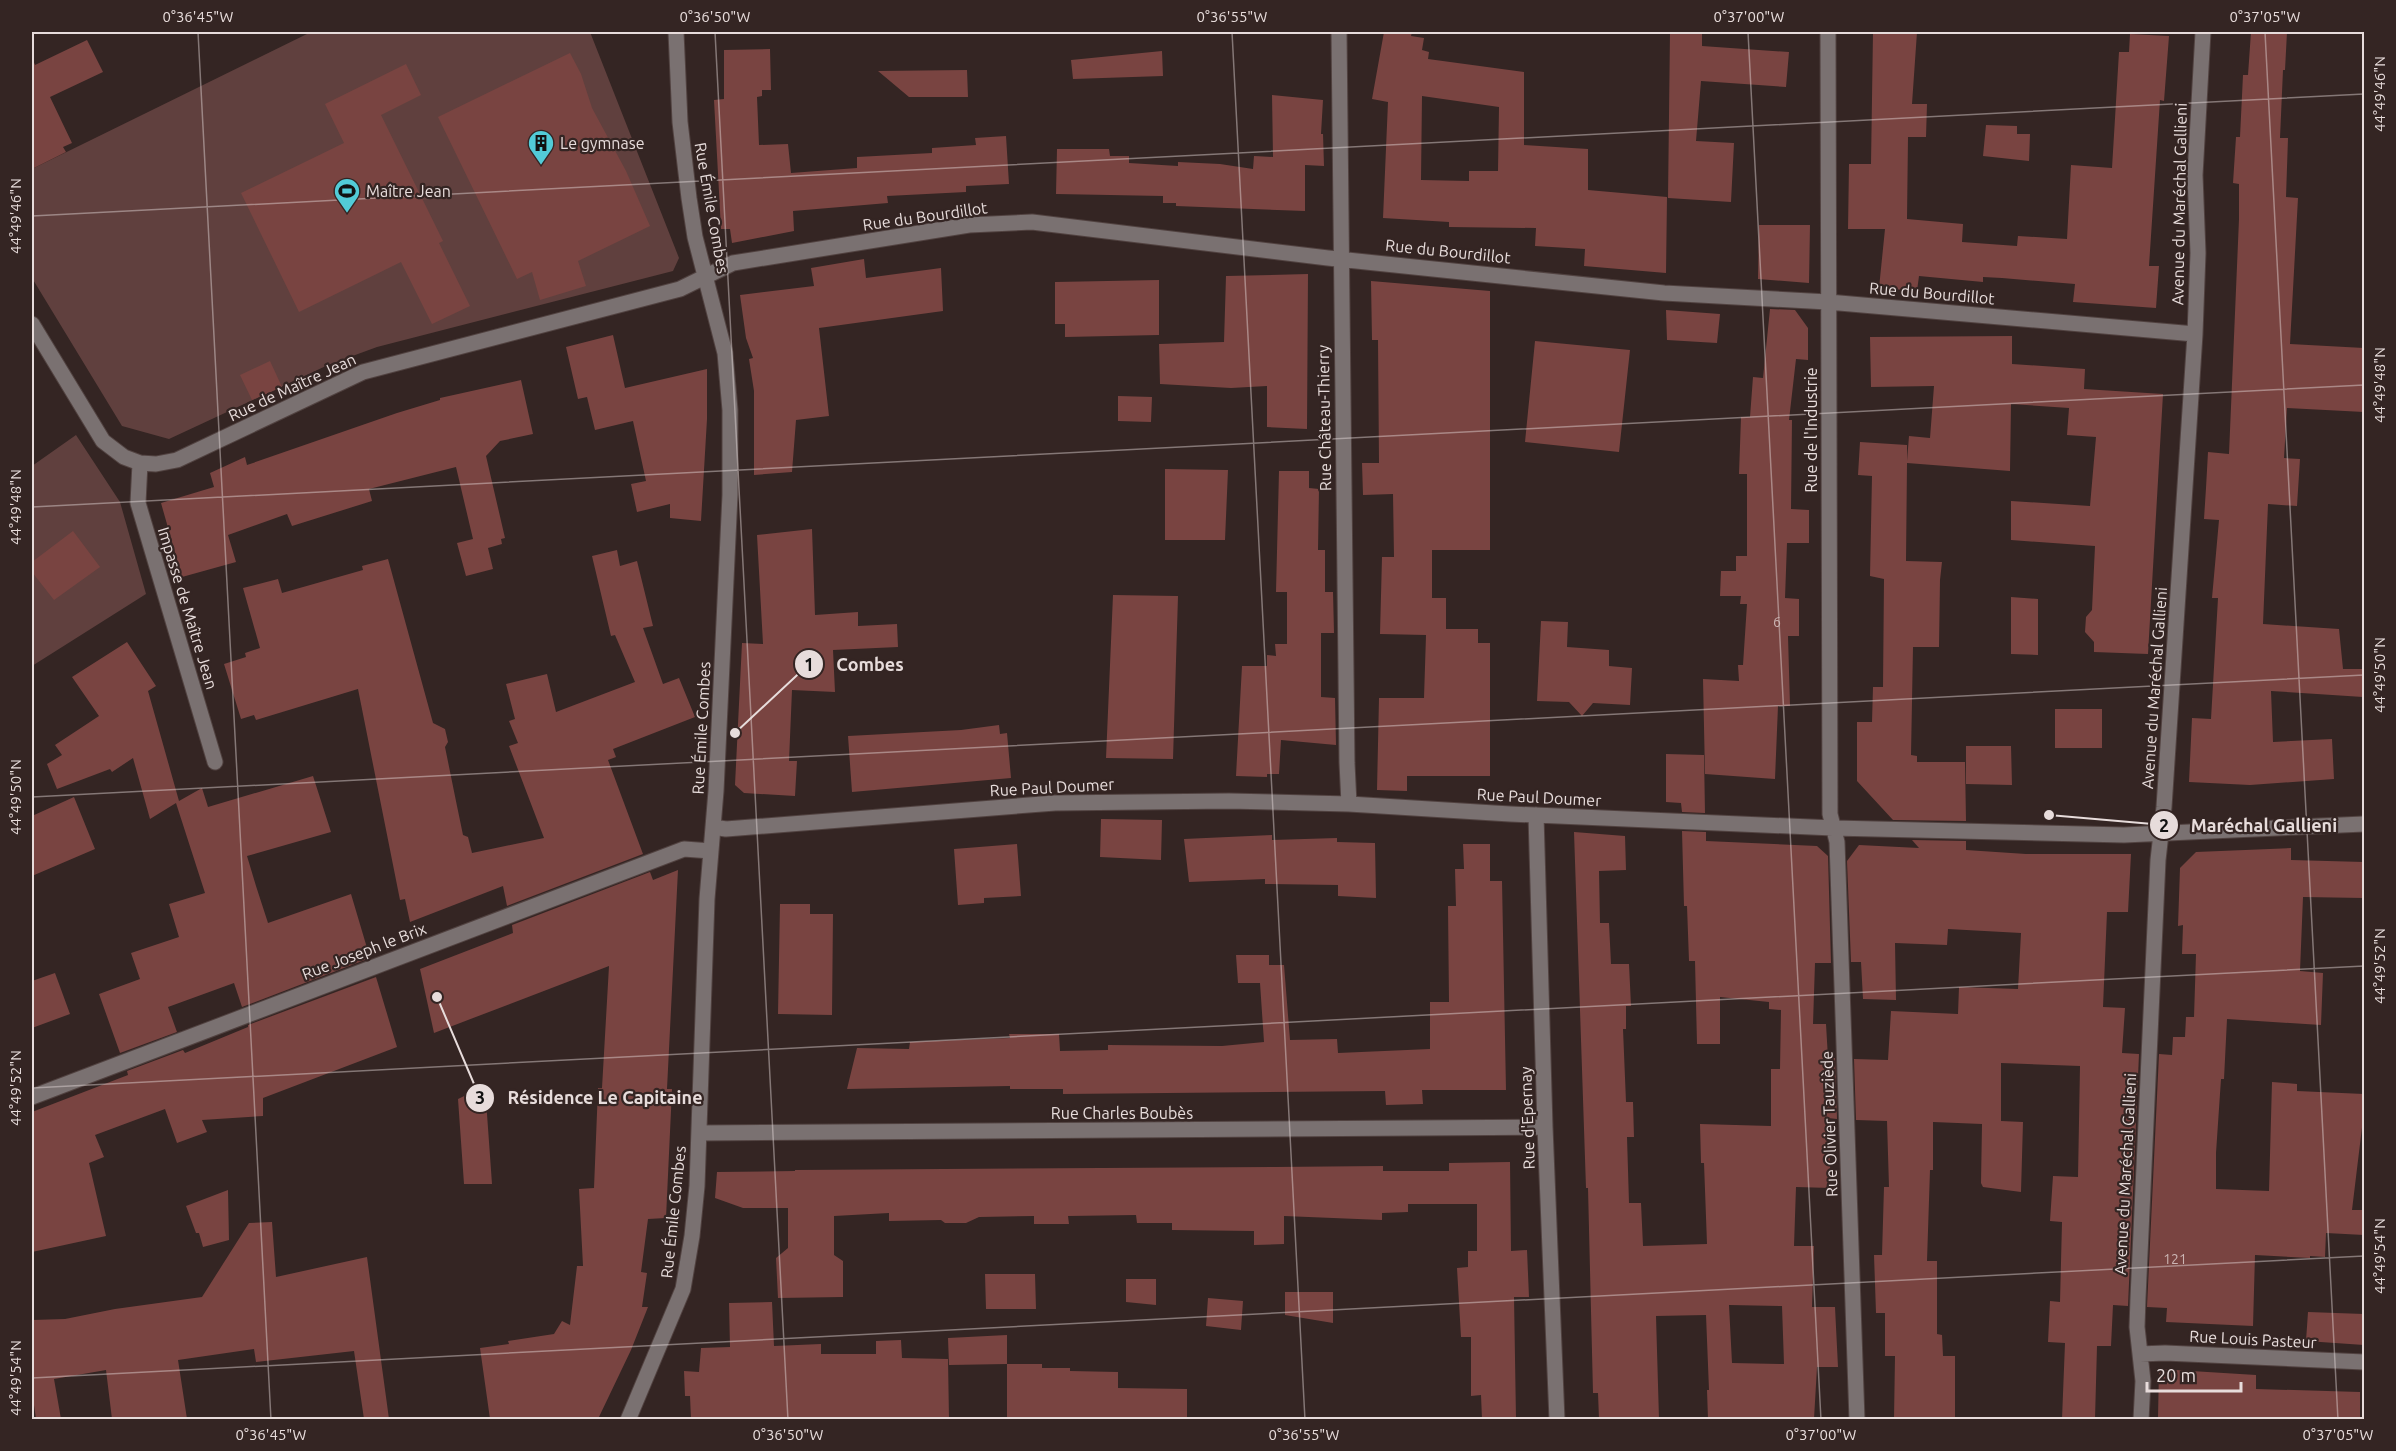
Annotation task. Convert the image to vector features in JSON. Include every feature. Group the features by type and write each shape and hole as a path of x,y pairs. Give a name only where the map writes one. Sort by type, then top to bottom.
{"street":[{"name":"Rue Émile Combes","path":"628,1419 683,1289 696,1196 707,899 730,506 730,410 725,353 704,276 689,198 680,122 676,32"},
{"name":"Rue Château-Thierry","path":"1339,32 1342,258 1340,284 1349,804"},
{"name":"Rue de l'Industrie","path":"1828,32 1830,814 1833,828"},
{"name":"Avenue du Maréchal Gallieni","path":"2140,1419 2143,1381 2137,1327 2157,872 2194,334 2198,253 2196,175 2203,32"},
{"name":"Rue du Bourdillot","path":"704,276 733,262 969,225 1032,222 1664,293 1828,302 2194,334"},
{"name":"Rue de Maître Jean","path":"140,463 156,464 177,460 363,372 680,289 704,276"},
{"path":"32,324 103,441 124,457 140,463"},
{"name":"Impasse de Maître Jean","path":"140,463 138,503 215,762"},
{"name":"Rue Paul Doumer","path":"713,827 726,829 1084,801 1349,804 1833,828 2124,835 2364,824"},
{"name":"Rue d'Epernay","path":"1536,815 1545,1126 1557,1419"},
{"name":"Rue Olivier Tauziède","path":"1833,828 1837,842 1857,1419"},
{"name":"Rue Joseph le Brix","path":"32,1097 684,849 711,851"},
{"name":"Rue Charles Boubès","path":"699,1133 1545,1126"},
{"name":"Rue Louis Pasteur","path":"2140,1354 2165,1353 2364,1362"}],"shaded area":[{"name":"Maître Jean","path":"311,32 590,32 679,258 673,271 377,347 328,365 169,439 122,426 32,278 32,169"},
{"path":"76,435 120,502 146,594 32,666 32,466"}],"building":[{"path":"1384,32 1412,32 1411,36 1424,38 1422,50 1429,52 1428,59 1524,72 1524,145 1588,149 1588,190 1667,197 1666,273 1584,266 1585,249 1535,246 1536,228 1449,227 1449,222 1383,218 1388,102 1372,99","holes":["1422,96 1499,107 1498,171 1469,171 1469,181 1421,180"]},
{"path":"1670,32 1702,32 1702,46 1789,52 1786,87 1701,81 1696,141 1734,143 1731,202 1668,198"},
{"path":"1873,32 1917,32 1912,104 1927,104 1926,137 1908,137 1907,219 1963,224 1962,242 2017,246 2018,236 2067,239 2071,165 2112,168 2119,52 2129,52 2130,34 2169,36 2164,101 2160,100 2149,266 2159,266 2156,308 2073,302 2075,284 2002,278 1983,277 1983,282 1919,276 1917,291 1879,288 1885,229 1848,229 1849,164 1871,164"},
{"path":"2251,32 2287,32 2280,138 2288,138 2286,197 2298,198 2290,344 2364,348 2364,412 2287,408 2284,458 2300,459 2297,506 2268,504 2263,624 2339,629 2343,669 2362,669 2363,697 2271,691 2273,742 2332,739 2334,779 2250,785 2189,782 2192,718 2211,719 2218,598 2212,598 2219,520 2204,519 2208,452 2229,454 2239,219 2239,184 2233,183 2236,137 2240,137 2243,75 2248,75"},
{"path":"87,40 103,72 50,97 72,143 63,147 66,152 32,169 32,58 35,65"},
{"path":"770,49 771,90 762,90 762,96 757,97 759,145 788,144 791,173 857,168 857,157 932,153 932,148 976,145 975,138 1006,136 1009,184 966,186 966,192 887,196 888,203 793,211 794,231 732,243 730,229 721,229 714,100 724,99 724,50"},
{"path":"1162,51 1163,76 1073,79 1071,60"},
{"name":"Le gymnase","path":"570,53 581,74 592,108 626,171 650,226 578,261 586,286 540,300 532,272 517,279 438,117"},
{"path":"406,64 421,95 381,115 443,241 439,243 470,306 432,324 401,262 299,312 241,193 344,143 325,104"},
{"path":"967,70 968,97 909,97 878,71"},
{"path":"1272,95 1323,100 1321,134 1323,134 1324,166 1305,165 1305,211 1176,206 1176,203 1163,203 1163,196 1056,194 1057,149 1109,149 1110,156 1129,156 1129,163 1178,166 1178,162 1220,164 1253,169 1254,156 1273,157"},
{"path":"1986,125 2017,126 2017,134 2030,134 2029,161 1983,156"},
{"path":"1759,225 1810,225 1809,283 1758,279"},
{"path":"864,259 866,278 941,268 943,311 819,328 829,416 796,420 792,472 754,475 754,391 749,359 753,358 746,338 740,295 814,286 811,268"},
{"path":"1308,274 1307,429 1267,427 1267,386 1231,388 1160,384 1159,344 1224,342 1226,276"},
{"path":"1159,280 1159,335 1065,337 1065,324 1055,324 1055,282"},
{"path":"1371,281 1490,291 1490,550 1432,550 1432,598 1446,598 1446,629 1478,629 1478,643 1490,643 1490,776 1407,776 1407,791 1377,790 1379,698 1424,698 1426,635 1380,634 1382,557 1394,557 1393,494 1363,495 1362,463 1379,463 1378,340 1372,340"},
{"path":"1770,309 1795,310 1808,328 1808,360 1796,359 1789,420 1792,420 1791,509 1809,510 1809,543 1787,543 1785,598 1799,599 1799,636 1788,636 1790,706 1778,706 1775,779 1705,774 1703,679 1739,681 1738,665 1743,665 1747,604 1740,604 1741,596 1720,596 1721,571 1736,571 1736,556 1747,556 1747,474 1739,474 1741,417 1750,417 1753,377 1763,378"},
{"path":"1666,310 1720,314 1717,343 1667,340"},
{"path":"613,335 625,388 707,369 707,419 701,521 670,518 670,504 637,512 631,484 646,481 633,421 595,430 587,397 578,399 566,347"},
{"path":"2012,336 2012,364 2085,369 2084,389 2163,394 2148,654 2094,652 2094,642 2085,632 2086,617 2092,610 2095,546 2011,540 2011,501 2090,506 2096,437 2067,435 2069,408 2011,404 2010,471 1907,463 1906,561 1942,562 1939,647 1913,647 1911,755 1917,756 1917,762 1965,762 1966,821 1893,820 1857,781 1857,722 1872,722 1873,687 1883,687 1884,579 1870,576 1872,476 1858,475 1860,442 1907,445 1907,461 1909,436 1930,438 1934,386 1871,387 1870,337"},
{"path":"1535,341 1630,350 1619,452 1525,442"},
{"path":"270,361 282,387 252,400 240,375"},
{"path":"521,380 533,434 500,441 486,456 505,538 501,539 502,544 488,548 493,569 466,576 457,543 473,539 456,467 369,489 372,501 292,526 287,514 228,535 236,562 182,577 161,503 214,487 210,473 245,457 247,465 440,400 440,398"},
{"path":"1118,396 1152,397 1151,422 1118,421"},
{"path":"1165,469 1228,470 1225,540 1165,540"},
{"path":"1279,471 1309,471 1309,488 1319,489 1318,550 1325,550 1325,592 1333,592 1334,633 1321,633 1321,697 1335,698 1336,745 1281,740 1279,774 1267,774 1267,777 1236,776 1242,666 1267,666 1267,655 1276,656 1275,644 1287,644 1287,592 1276,592"},
{"path":"812,529 815,615 858,612 858,626 897,624 898,647 833,650 835,692 792,690 789,761 797,761 795,796 744,793 735,785 742,643 763,644 757,535"},
{"path":"73,531 100,567 54,600 32,572 32,562"},
{"path":"617,550 620,566 637,561 653,626 643,628 663,684 679,678 695,717 613,749 616,757 608,760 643,854 507,906 503,886 410,922 405,899 400,900 358,689 256,720 254,715 241,719 224,664 246,657 245,653 260,648 243,588 278,579 282,593 363,570 362,566 388,559 433,723 445,729 448,742 445,747 463,835 468,837 472,853 544,838 509,746 518,743 509,721 515,719 506,684 547,674 556,712 635,682 615,635 611,636 592,556"},
{"path":"1113,595 1178,596 1173,759 1106,758"},
{"path":"2011,597 2038,599 2038,655 2011,654"},
{"path":"1541,621 1568,622 1567,647 1609,650 1609,666 1632,668 1630,705 1593,703 1582,716 1569,702 1537,701"},
{"path":"127,642 156,686 148,691 179,801 202,788 208,807 313,776 331,832 247,856 256,886 268,923 351,894 370,958 242,1007 234,983 168,1007 177,1032 120,1053 99,994 140,979 131,953 179,937 169,904 205,893 176,803 150,819 133,758 112,772 110,769 57,789 47,764 62,755 55,745 99,716 72,677"},
{"path":"2055,709 2102,709 2102,748 2055,748"},
{"path":"999,725 1000,734 1007,733 1011,778 852,792 848,736 961,730"},
{"path":"1966,746 2011,746 2012,785 1966,784"},
{"path":"1666,754 1704,755 1705,813 1682,812 1681,803 1666,802"},
{"path":"74,797 95,849 32,876 32,816"},
{"path":"1101,819 1162,820 1161,860 1100,857"},
{"path":"1682,831 1706,832 1706,841 1817,846 1828,856 1831,963 1815,963 1813,1024 1826,1024 1828,1058 1835,1058 1837,1119 1828,1118 1831,1188 1796,1187 1794,1246 1814,1246 1812,1307 1835,1307 1838,1367 1817,1367 1814,1419 1708,1419 1706,1315 1656,1316 1659,1419 1599,1419 1598,1393 1593,1393 1588,1188 1586,1188 1574,832 1625,836 1626,870 1599,871 1600,923 1609,923 1611,964 1629,964 1631,1006 1626,1006 1626,1029 1623,1029 1626,1102 1633,1102 1634,1137 1627,1137 1629,1203 1641,1203 1643,1246 1707,1244 1700,1124 1771,1126 1771,1069 1780,1069 1781,1010 1769,1009 1769,1002 1720,997 1720,1044 1697,1044 1695,961 1689,961 1687,906 1684,906","holes":["1729,1305 1782,1306 1784,1364 1732,1363"]},
{"path":"1272,835 1272,840 1337,838 1337,842 1375,843 1376,898 1338,896 1338,885 1265,884 1265,879 1189,882 1184,839"},
{"path":"1912,840 1966,841 1966,850 2026,854 2131,854 2128,912 2107,912 2103,1007 2125,1008 2122,1053 2139,1054 2128,1306 2113,1305 2111,1346 2097,1346 2095,1419 2062,1419 2065,1343 2048,1342 2050,1301 2060,1302 2062,1222 2050,1221 2053,1176 2078,1177 2080,1066 2001,1063 2001,1121 2023,1122 2021,1192 1983,1187 1981,1183 1982,1124 1933,1122 1933,1170 1930,1170 1927,1261 1937,1261 1937,1334 1942,1335 1943,1356 1955,1356 1955,1419 1894,1419 1895,1356 1885,1356 1885,1313 1876,1313 1874,1255 1882,1255 1884,1187 1889,1187 1887,1121 1856,1120 1854,1059 1888,1060 1891,1011 1958,1014 1959,987 2018,989 2021,933 1948,929 1947,945 1895,943 1896,1000 1863,999 1861,962 1851,962 1847,861 1859,845 1919,848"},
{"path":"1017,844 1021,896 984,898 984,903 958,905 954,849"},
{"path":"1463,844 1490,844 1490,881 1502,881 1506,1090 1422,1090 1423,1104 1386,1105 1385,1091 1063,1094 1063,1089 1010,1089 1010,1086 847,1089 857,1048 909,1049 910,1042 1010,1038 1009,1034 1059,1034 1060,1051 1108,1050 1108,1045 1222,1046 1264,1042 1260,983 1238,983 1236,955 1269,955 1269,965 1284,965 1290,1040 1337,1039 1338,1053 1430,1049 1430,1002 1449,1002 1448,906 1456,906 1455,869 1464,869"},
{"path":"2291,848 2291,860 2364,862 2364,898 2303,897 2300,971 2323,973 2321,1025 2227,1019 2224,1079 2221,1079 2216,1153 2216,1189 2269,1191 2272,1082 2297,1084 2297,1091 2364,1094 2352,1210 2364,1210 2364,1235 2326,1233 2325,1257 2255,1255 2253,1326 2166,1322 2167,1308 2147,1307 2159,1054 2172,1055 2173,1037 2185,1037 2186,1017 2194,1017 2196,954 2182,954 2183,925 2178,926 2180,868 2196,852"},
{"path":"678,870 667,1089 672,1089 666,1218 648,1219 641,1272 647,1273 642,1307 648,1307 631,1350 598,1419 490,1419 480,1348 554,1334 562,1321 570,1325 577,1266 583,1266 579,1189 594,1188 598,1088 602,1088 609,966 434,1033 420,969 513,933 512,925 650,872 653,880"},
{"path":"780,904 810,904 810,914 833,914 832,1015 778,1014"},
{"path":"55,973 70,1014 32,1028 32,981"},
{"path":"376,977 397,1047 263,1098 263,1116 202,1120 207,1132 177,1143 165,1109 95,1135 104,1157 89,1163 106,1236 32,1252 32,1112 128,1075 127,1071 183,1050 185,1053 248,1027 248,1025"},
{"path":"485,1086 492,1184 464,1184 458,1099"},
{"path":"1510,1162 1511,1251 1527,1250 1529,1297 1514,1297 1516,1419 1482,1419 1481,1395 1471,1396 1471,1337 1461,1337 1457,1268 1468,1267 1468,1251 1477,1251 1477,1204 1408,1204 1408,1212 1382,1213 1382,1220 1284,1216 1284,1244 1254,1245 1254,1231 1172,1230 1172,1223 1137,1223 1136,1215 1068,1216 1069,1224 1034,1224 1034,1216 979,1217 966,1223 945,1223 941,1220 889,1221 889,1213 834,1216 834,1255 843,1261 843,1297 778,1298 776,1258 788,1248 788,1208 743,1208 715,1198 717,1172 1383,1166 1383,1171 1449,1171 1449,1163"},
{"path":"228,1190 229,1240 203,1247 186,1206"},
{"path":"272,1222 276,1277 367,1257 389,1419 364,1419 354,1351 256,1362 254,1349 178,1360 187,1419 112,1419 106,1370 54,1379 61,1419 36,1419 32,1391 32,1320 65,1319 115,1309 202,1297 249,1223"},
{"path":"985,1274 1035,1274 1036,1309 986,1309"},
{"path":"1126,1279 1156,1279 1156,1305 1126,1302"},
{"path":"1285,1292 1333,1292 1333,1323 1285,1315"},
{"path":"1208,1298 1243,1301 1241,1330 1206,1326"},
{"path":"772,1302 774,1346 821,1344 821,1354 876,1354 876,1341 901,1340 902,1358 948,1359 949,1419 691,1419 690,1396 685,1396 684,1371 699,1372 701,1348 730,1347 729,1303"},
{"path":"2308,1312 2364,1314 2364,1345 2306,1341"},
{"path":"1007,1335 1007,1364 949,1365 948,1338"},
{"path":"1007,1364 1042,1364 1042,1368 1070,1368 1070,1371 1118,1372 1118,1388 1187,1389 1187,1419 1007,1419"},
{"path":"2159,1369 2256,1375 2256,1389 2360,1392 2360,1419 2158,1417"}],"place":[{"name":"Le gymnase","path":"541,166"},
{"name":"Maître Jean","path":"347,214"},
{"name":"Combes","path":"735,733"},
{"name":"Maréchal Gallieni","path":"2049,815"},
{"name":"Résidence Le Capitaine","path":"437,997"}]}
